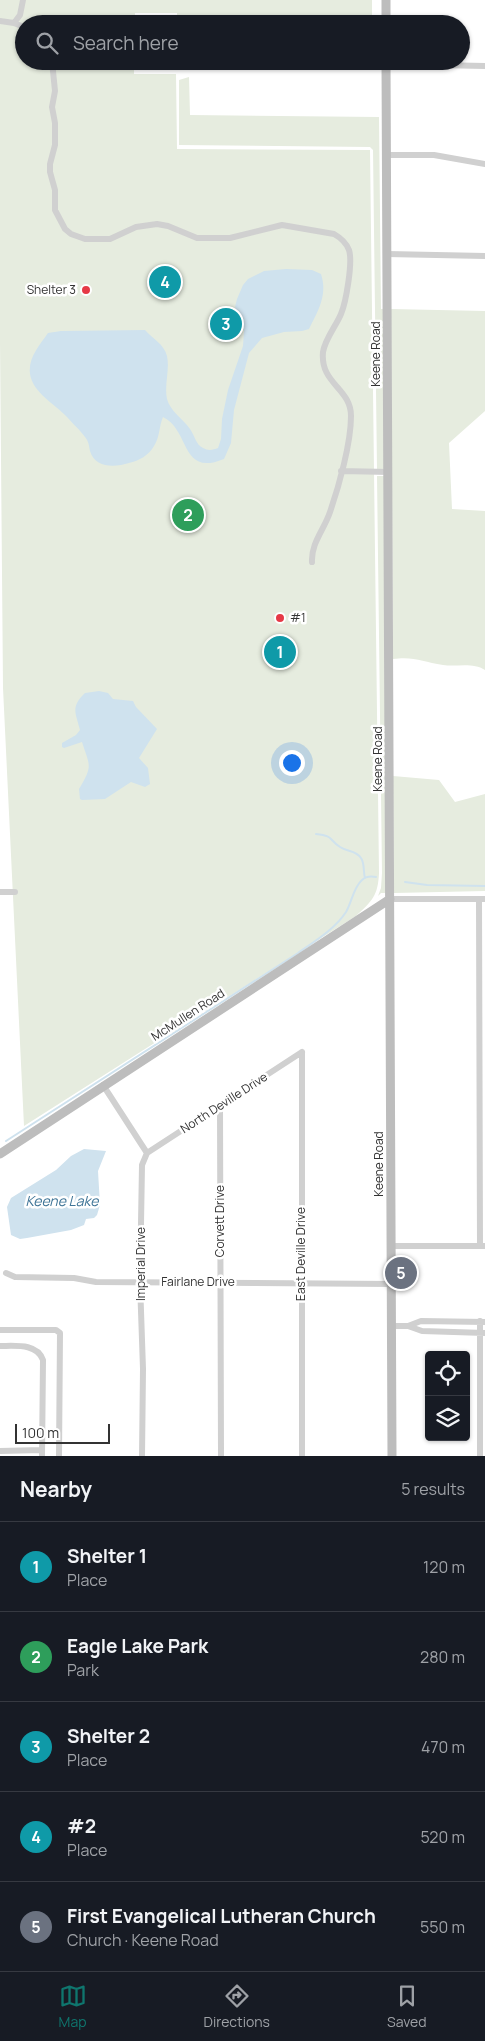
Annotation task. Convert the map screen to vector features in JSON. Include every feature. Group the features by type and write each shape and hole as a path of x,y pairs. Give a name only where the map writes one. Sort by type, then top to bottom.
{"main road":[{"path":"386,0 386,15"},
{"name":"Keene Road","path":"386,70 392,1456"},
{"name":"McMullen Road","path":"0,1154 390,899"}],"street":[{"path":"20,15 23,0"},
{"path":"0,21 14,23"},
{"path":"470,66 485,66"},
{"path":"53,70 52,107 55,134 50,172 55,190 55,210 65,229 71,234 85,239 110,239 136,227 157,224 168,226 197,238 230,238 282,225 334,234 347,245 350,261 344,304 324,349 323,360 327,375 346,398 351,413 351,424 330,512 312,552 312,562"},
{"path":"387,155 434,155 485,164"},
{"path":"388,254 485,256"},
{"path":"341,471 389,472"},
{"path":"0,892 15,892"},
{"path":"390,899 482,899 482,1246 392,1246"},
{"name":"North Deville Drive","path":"147,1153 302,1052"},
{"name":"East Deville Drive","path":"302,1052 302,1456"},
{"path":"103,1085 147,1153"},
{"name":"Corvett Drive","path":"220,1106 221,1456"},
{"name":"Imperial Drive","path":"142,1456 140,1282 142,1165 143,1158 147,1153"},
{"name":"Fairlane Drive","path":"6,1273 15,1277 74,1278 96,1282 392,1284"},
{"path":"408,1326 420,1321 482,1322 480,1456"},
{"path":"392,1326 408,1326 422,1331 482,1332"},
{"path":"0,1330 56,1330 60,1334 59,1456"},
{"path":"0,1346 34,1348 43,1360 42,1453 0,1451"}],"shaded area":[{"path":"0,0 372,0 372,15 177,15 177,13 135,13 135,15 15,15 15,70 134,70 134,74 176,74 177,149 370,150 379,873 376,893 356,916 182,1026 179,1030 167,1035 24,1126 3,688"},
{"path":"189,77 190,115 379,117 381,309 385,309 386,469 377,469 373,150 370,147 179,145 179,80"},
{"path":"391,309 485,311 485,411 449,443 452,509 485,511 485,670 470,665 443,665 407,658 393,659"},
{"path":"377,476 386,476 387,893 381,893 378,896 381,888 382,873"},
{"path":"393,776 439,780 455,802 485,794 485,891 394,893"}],"water":[{"path":"286,269 312,270 321,274 323,296 321,303 309,329 284,332 262,338 249,353 234,410 231,443 224,459 210,463 200,462 193,457 172,424 163,417 156,443 147,455 136,461 124,464 112,466 101,464 93,457 88,442 83,435 62,412 40,393 32,381 30,368 32,357 48,333 61,331 145,330 166,352 168,367 166,394 171,407 190,429 201,447 209,450 218,448 228,390 243,346 244,331 235,307 237,299 248,279 264,271"},
{"path":"99,691 108,693 113,699 133,701 136,707 157,729 139,758 148,768 150,784 145,787 131,782 105,799 82,800 80,799 79,789 87,775 89,766 82,742 64,748 62,743 76,735 80,730 75,711 77,702 85,693"},
{"name":"Keene Lake","path":"84,1149 106,1151 98,1171 100,1205 97,1215 94,1218 86,1219 84,1225 71,1230 20,1239 11,1235 7,1207 11,1198 56,1170 71,1156"}],"waterway":[{"path":"316,834 328,837 340,847 359,855 363,863 365,878"},
{"path":"6,1141 318,939 346,912 362,880 376,877"},
{"path":"405,882 427,885 485,886"}],"place":[{"name":"#2","path":"165,282"},
{"name":"Shelter 3","path":"86,290"},
{"name":"Shelter 2","path":"226,324"},
{"name":"Eagle Lake Park","path":"188,515"},
{"name":"#1","path":"280,618"},
{"name":"Shelter 1","path":"280,652"},
{"name":"First Evangelical Lutheran Church","path":"401,1273"}]}
